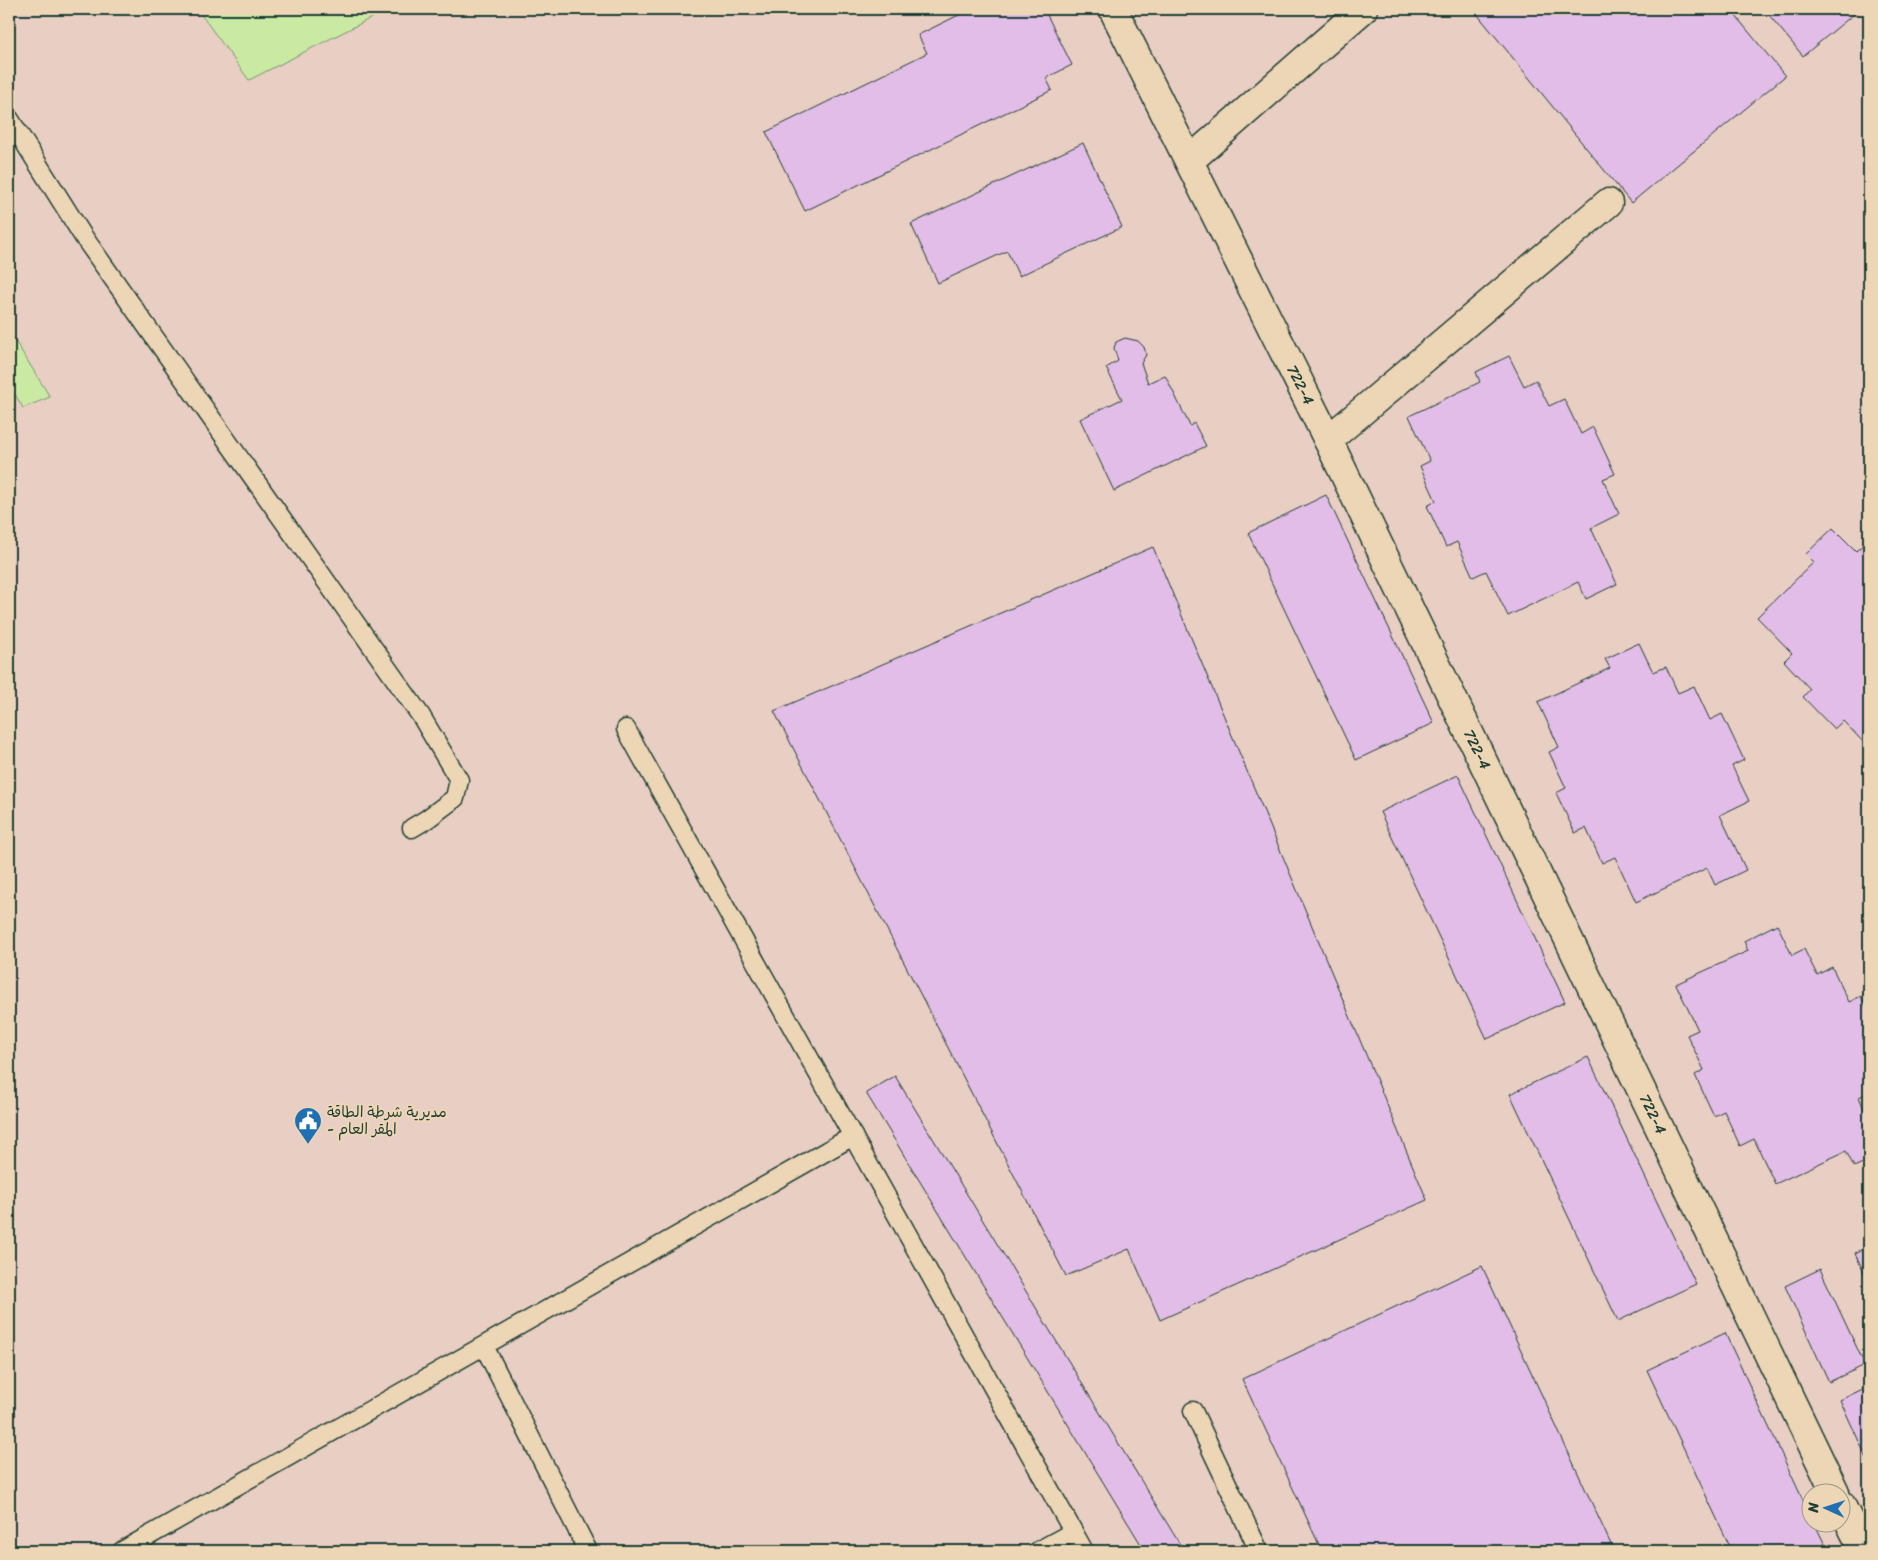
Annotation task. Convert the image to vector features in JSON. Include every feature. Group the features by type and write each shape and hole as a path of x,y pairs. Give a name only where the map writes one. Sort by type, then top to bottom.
{"street":[{"name":"722-4","path":"1113,9 1328,440 1830,1482"},
{"path":"1189,161 1363,9"},
{"path":"1328,440 1608,203"},
{"path":"1850,1523 1864,1551"}],"lane":[{"path":"9,118 83,236 421,716 459,780 455,798 412,828"},
{"path":"626,728 1084,1551"},
{"path":"122,1551 853,1136"},
{"path":"484,1346 588,1551"},
{"path":"1193,1412 1258,1551"},
{"path":"1038,1551 1073,1532"}],"green space":[{"path":"197,9 389,9 249,80"},
{"path":"9,331 50,397 23,408 9,384"}],"building":[{"path":"971,9 1044,9 1072,65 1046,78 1052,90 805,211 766,132 927,53 918,35"},
{"path":"1473,9 1730,9 1785,76 1631,203"},
{"path":"1764,9 1860,9 1803,56"},
{"path":"1083,143 1122,227 1019,276 1007,251 938,283 911,224"},
{"path":"1125,338 1138,341 1144,347 1146,355 1141,363 1148,383 1165,375 1190,426 1194,423 1206,446 1114,491 1080,419 1122,399 1106,368 1118,361 1114,348 1116,342"},
{"path":"1509,356 1524,386 1536,380 1549,406 1564,399 1581,434 1593,427 1615,474 1603,479 1619,514 1591,528 1617,584 1586,599 1578,582 1508,616 1486,571 1473,577 1457,542 1446,547 1427,506 1436,501 1420,466 1430,461 1409,416 1480,382 1476,372"},
{"path":"1326,495 1434,723 1356,760 1248,533"},
{"path":"1833,528 1856,551 1866,542 1869,545 1869,748 1843,721 1834,729 1803,697 1810,689 1784,661 1792,653 1757,617 1814,562 1806,554"},
{"path":"1153,547 1427,1200 1160,1320 1129,1249 1066,1276 774,711"},
{"path":"1639,643 1653,672 1666,667 1678,693 1694,686 1710,720 1722,714 1744,760 1732,766 1749,801 1720,815 1746,870 1715,885 1707,868 1636,902 1615,857 1602,863 1586,828 1575,833 1556,793 1566,788 1549,752 1559,747 1538,702 1610,668 1605,659"},
{"path":"1458,775 1565,1002 1487,1039 1380,812"},
{"path":"1777,924 1792,955 1804,949 1817,975 1832,967 1849,1002 1861,996 1869,1014 1869,1092 1859,1097 1869,1120 1869,1160 1854,1167 1846,1151 1775,1184 1754,1139 1740,1146 1724,1111 1714,1116 1695,1075 1704,1070 1687,1035 1698,1030 1676,984 1748,951 1744,941"},
{"path":"1588,1057 1696,1284 1618,1321 1510,1094"},
{"path":"895,1076 1184,1551 1145,1551 866,1093"},
{"path":"1869,1246 1869,1284 1855,1253"},
{"path":"1482,1266 1614,1551 1322,1551 1242,1379"},
{"path":"1820,1269 1865,1365 1829,1382 1785,1286"},
{"path":"1725,1333 1800,1494 1800,1532 1819,1532 1828,1551 1732,1551 1647,1370"},
{"path":"1869,1386 1869,1463 1840,1400"}],"place":[{"name":"مديرية شرطة الطاقة - المقر العام","path":"308,1145"}]}
